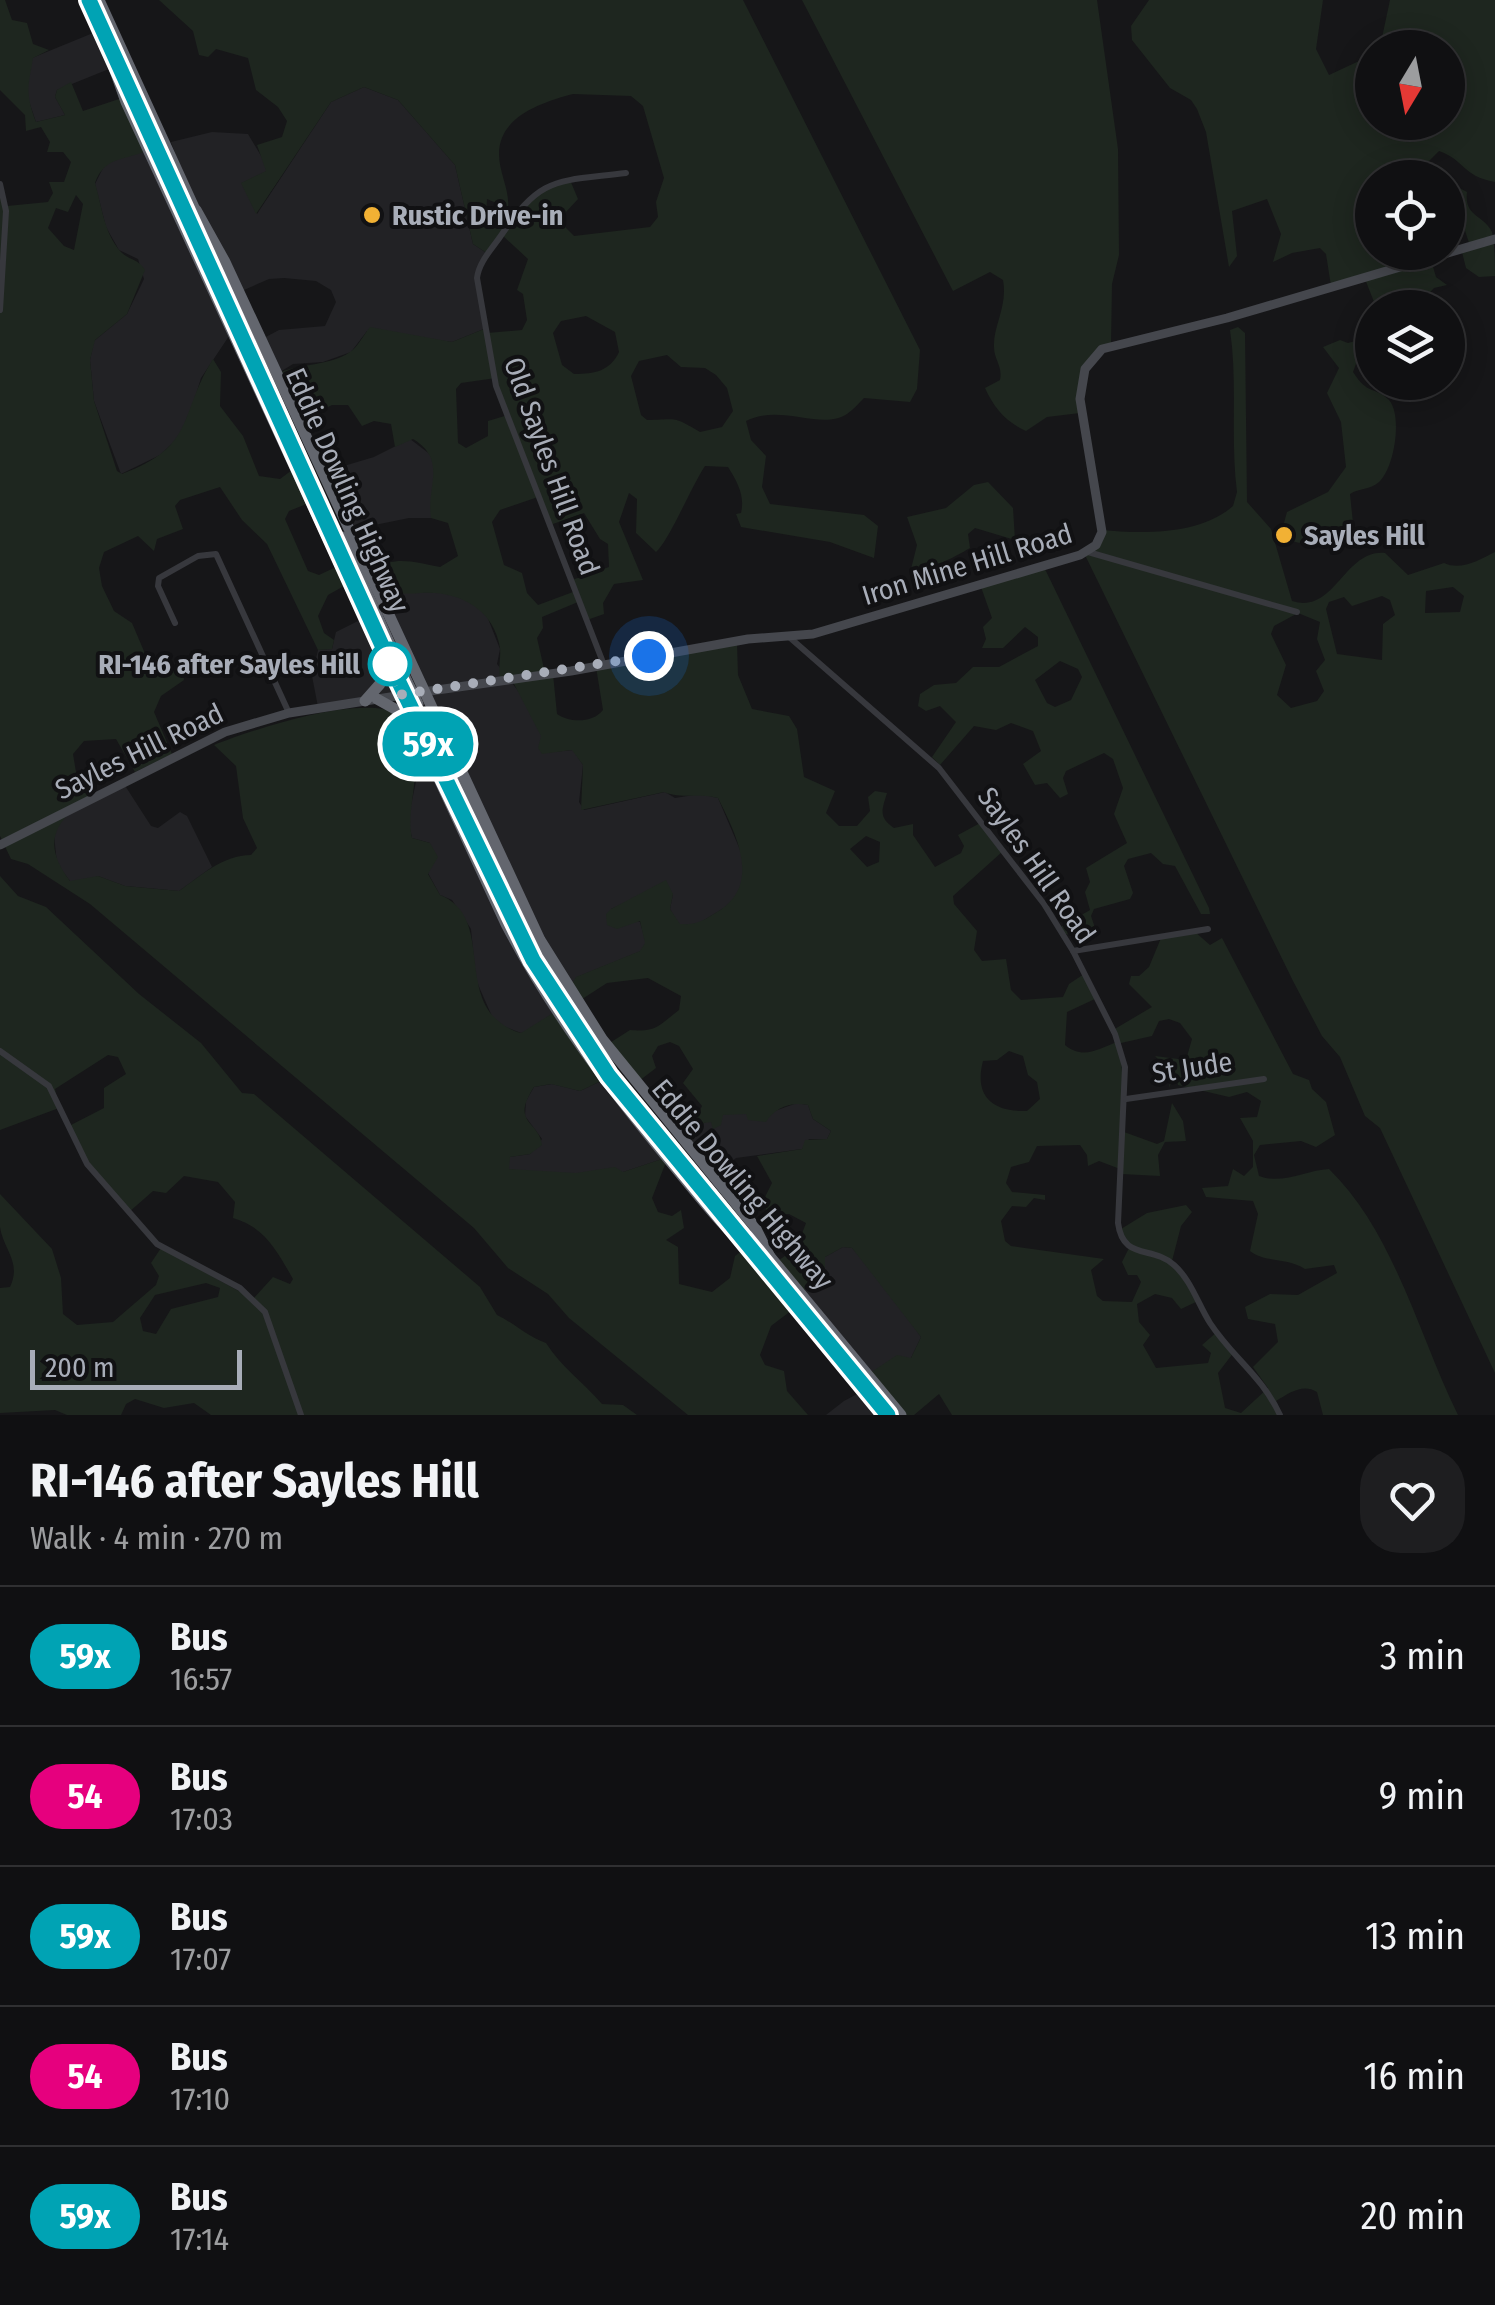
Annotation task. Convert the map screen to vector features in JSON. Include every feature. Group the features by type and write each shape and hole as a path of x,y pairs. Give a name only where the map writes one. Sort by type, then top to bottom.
{"highway":[{"name":"Eddie Dowling Highway","path":"88,0 509,916 562,1008 609,1076 902,1415"},
{"name":"Eddie Dowling Highway","path":"100,0 196,210 394,670"},
{"path":"196,210 233,278 512,885 568,989 613,1054 755,1228 766,1259"},
{"path":"394,670 398,695 414,715"},
{"path":"394,670 371,700 414,715"},
{"name":"Eddie Dowling Highway","path":"766,1259 888,1415"}],"street":[{"name":"Old Sayles Hill Road","path":"604,665 496,386 477,278 482,263 522,203 537,190 559,182 626,173"},
{"path":"0,184 6,210 0,310"},
{"name":"Iron Mine Hill Road","path":"422,692 842,627 1086,552 1096,545 1102,525 1080,391 1085,368 1102,349 1227,318 1495,240"},
{"path":"1086,552 1297,612"},
{"path":"175,623 158,586 159,578 198,556 216,554 289,713"},
{"name":"Sayles Hill Road","path":"788,636 940,768 1044,904 1073,951 1120,1045 1126,1100 1118,1222 1121,1239 1132,1251 1163,1258 1178,1269 1211,1325 1261,1378 1280,1415"},
{"name":"Sayles Hill Road","path":"0,845 202,741 289,713 422,692"},
{"path":"1073,951 1208,929"},
{"path":"0,1051 49,1086 87,1164 149,1236 172,1254 240,1288 265,1312 301,1415"},
{"name":"St Jude","path":"1126,1100 1264,1079"}],"shaded area":[{"path":"0,0 5,0 12,20 27,23 33,44 49,50 33,58 29,95 36,122 65,115 55,97 57,90 71,82 83,111 122,98 146,151 109,164 95,183 115,244 145,270 127,314 95,340 90,360 94,401 117,471 122,474 146,463 175,440 213,359 221,372 220,406 243,436 259,476 280,479 292,470 309,503 289,511 285,519 308,571 319,575 336,567 344,586 328,595 318,616 324,633 334,640 332,649 318,650 267,544 242,520 220,487 180,500 175,506 183,529 157,539 154,551 138,536 104,552 99,568 102,586 114,611 132,623 152,670 163,676 182,667 184,680 161,696 154,712 172,754 135,772 116,739 84,741 73,754 77,778 89,797 68,815 56,834 54,844 61,867 70,881 98,876 125,886 179,891 213,867 231,858 251,855 257,848 243,818 236,766 214,745 279,723 334,711 381,709 398,714 422,754 413,758 412,838 430,843 438,857 428,874 440,895 458,907 468,923 486,1005 499,1021 521,1033 553,1013 603,1080 580,1091 551,1084 534,1087 525,1115 542,1145 530,1154 510,1157 509,1169 576,1173 615,1167 623,1172 668,1157 652,1198 658,1212 672,1216 681,1210 684,1228 666,1240 678,1247 679,1284 712,1292 730,1278 735,1256 743,1250 792,1310 771,1326 760,1355 765,1365 784,1371 787,1391 808,1415 688,1415 569,1318 548,1294 508,1268 474,1228 90,904 28,864 11,859 0,836 0,185 7,206 48,202 53,193 49,182 64,182 71,162 63,152 47,152 50,142 41,127 26,131 25,115 0,90","holes":["76,195 83,204 74,250 64,246 48,228 56,208 68,212"]},
{"path":"159,0 743,0 920,350 917,389 910,402 864,398 837,418 773,415 746,421 751,440 766,456 762,487 770,504 864,515 878,526 874,558 830,542 741,527 736,514 741,513 741,495 728,467 705,466 656,552 636,533 637,499 629,493 619,522 643,580 614,584 603,603 604,614 587,620 578,602 542,617 543,628 537,638 545,673 553,674 557,714 581,720 603,710 596,667 737,643 738,675 752,709 789,716 797,729 804,777 835,791 826,813 839,826 857,826 870,811 868,797 875,791 887,793 883,817 894,828 913,824 913,835 935,867 961,853 964,846 958,835 982,822 1002,852 953,896 954,904 977,931 974,950 982,961 1006,959 1011,990 1021,1000 1063,997 1069,984 1084,974 1097,998 1067,1012 1065,1045 1078,1052 1091,1052 1117,1042 1113,1030 1152,1007 1129,984 1131,976 1139,976 1149,967 1161,938 1194,931 1210,945 1222,938 1293,1074 1309,1080 1312,1089 1326,1102 1335,1135 1316,1147 1301,1141 1260,1145 1254,1155 1259,1176 1285,1178 1329,1169 1352,1194 1388,1254 1458,1415 1323,1415 1317,1392 1307,1388 1276,1401 1282,1415 952,1415 939,1394 914,1415 904,1415 870,1373 897,1355 911,1358 921,1337 852,1248 843,1247 825,1257 825,1270 803,1291 778,1261 797,1247 806,1223 789,1214 766,1214 765,1197 772,1183 757,1156 802,1149 805,1140 827,1139 831,1131 813,1119 808,1105 795,1104 778,1109 766,1122 748,1120 746,1114 723,1115 721,1125 713,1129 711,1122 704,1123 698,1135 683,1145 671,1130 697,1116 702,1106 683,1083 693,1069 679,1046 670,1042 658,1046 652,1056 656,1068 635,1084 605,1046 630,1030 652,1029 661,1024 679,1010 681,996 648,978 607,983 576,1003 568,991 576,977 640,951 645,943 640,921 617,929 607,925 606,914 611,909 666,880 673,894 670,909 680,924 703,920 731,901 739,888 742,859 718,798 664,792 581,810 583,765 572,750 542,754 538,748 541,736 513,682 500,679 500,648 482,612 447,595 383,596 374,569 399,561 440,567 458,556 448,523 431,518 433,465 424,447 413,439 395,447 391,424 374,421 362,426 348,405 332,405 316,413 308,430 281,372 342,357 356,347 370,327 452,342 484,329 487,333 522,330 527,320 523,294 517,290 528,259 502,235 488,254 473,244 455,165 398,100 364,87 331,102 256,214 241,183 266,171 257,145 282,137 287,121 278,107 256,90 248,58 216,49 208,57 199,55 193,31","holes":["573,94 631,96 643,106 664,178 656,202 658,217 650,227 574,236 566,228 566,212 578,199 570,180 534,193 506,228 486,215 487,199 508,208 499,154 506,130 525,113","586,316 615,332 619,352 601,370 574,374 562,365 553,333 561,321","667,355 681,367 705,368 727,388 733,411 722,427 700,432 674,420 647,420 641,415 631,376 639,361","496,378 508,415 488,421 488,436 466,448 458,443 456,389 461,383","538,497 550,525 584,513 600,539 608,544 609,567 572,580 573,592 538,605 527,593 522,573 504,565 492,522 500,510","866,836 880,842 879,862 867,867 850,849","1169,1019 1180,1023 1192,1039 1186,1060 1155,1056 1171,1073 1169,1088 1175,1073 1178,1085 1229,1097 1247,1092 1261,1101 1257,1117 1240,1118 1253,1141 1253,1167 1244,1176 1233,1169 1228,1186 1202,1188 1206,1197 1253,1201 1258,1214 1250,1251 1256,1255 1305,1269 1334,1265 1337,1273 1298,1295 1270,1294 1245,1307 1248,1319 1275,1324 1278,1342 1253,1367 1268,1388 1241,1413 1225,1408 1218,1373 1234,1352 1218,1331 1202,1345 1211,1353 1208,1363 1156,1368 1143,1345 1150,1335 1139,1322 1137,1304 1155,1294 1172,1298 1181,1309 1198,1301 1172,1261 1181,1226 1192,1212 1186,1205 1147,1213 1121,1229 1129,1248 1122,1262 1128,1275 1137,1275 1141,1282 1132,1302 1103,1301 1097,1296 1091,1270 1104,1259 1011,1246 1005,1241 1001,1221 1012,1206 1026,1207 1034,1198 1045,1200 1045,1195 1012,1192 1006,1183 1011,1167 1029,1162 1037,1146 1080,1145 1088,1166 1099,1161 1120,1169 1122,1174 1160,1176 1158,1155 1165,1142 1186,1141 1183,1121 1172,1103 1164,1141 1157,1144 1124,1132 1121,1043 1152,1036 1159,1021","1009,1051 1023,1056 1028,1075 1037,1082 1040,1099 1027,1111 995,1105 983,1092 983,1061 997,1060"]},
{"path":"802,0 1097,0 1118,149 1119,255 1112,284 1111,345 1085,370 1080,413 1047,417 1026,431 1007,419 992,402 985,388 1000,380 994,347 1004,298 1003,280 990,272 953,291"},
{"path":"1149,0 1323,0 1316,49 1329,75 1355,63 1355,140 1465,140 1465,30 1384,30 1390,0 1495,0 1495,182 1470,172 1465,168 1465,160 1455,160 1439,151 1430,160 1355,160 1355,270 1434,270 1436,277 1447,285 1432,290 1369,290 1365,279 1331,286 1326,254 1320,248 1292,253 1273,262 1281,234 1267,199 1232,211 1237,256 1229,267 1206,132 1197,109 1191,100 1170,88 1132,40 1131,26"},
{"path":"93,33 109,69 57,90 55,97 65,115 36,122 25,90 32,58"},
{"path":"364,87 398,100 455,165 473,244 488,254 477,281 484,329 452,342 367,331 351,352 323,362 293,364 280,372 262,339 279,330 325,326 336,302 331,290 316,281 284,278 269,279 237,293 194,205 171,142 212,132 248,134 267,166 267,171 242,183 257,214 331,102"},
{"path":"146,151 229,336 201,378 185,431 160,455 121,474 94,401 90,360 94,341 127,314 144,279 138,259 119,250 106,227 95,184 104,166 118,157"},
{"path":"1465,191 1471,211 1492,232 1495,276 1479,277 1466,268 1465,250 1470,246 1465,230"},
{"path":"1238,327 1245,333 1247,502 1271,529 1292,601 1307,603 1319,599 1371,554 1385,553 1408,575 1444,563 1470,564 1495,552 1495,1373 1380,1128 1365,1116 1340,1057 1322,1036 1293,981 1085,555 1102,530 1153,532 1188,527 1220,516 1233,506 1237,492 1230,330","holes":["1453,587 1464,596 1460,612 1425,613 1426,591","1382,596 1390,600 1395,615 1383,624 1382,660 1337,654 1326,609 1329,602 1344,597 1352,606","1298,613 1320,622 1317,639 1325,660 1316,671 1324,691 1317,701 1291,708 1277,695 1286,665 1271,634 1274,626"]},
{"path":"1340,340 1355,341 1355,400 1389,400 1393,408 1396,430 1389,466 1376,485 1350,494 1353,523 1349,534 1320,543 1292,541 1284,523 1287,512 1328,492 1346,467 1341,422 1327,393 1339,368 1323,347"},
{"path":"410,439 431,455 436,472 431,518 409,518 355,529 327,471 374,457"},
{"path":"988,482 1013,508 1015,540 975,528 968,534 970,548 934,565 911,569 917,545 907,517 946,508 974,485"},
{"path":"1044,567 1210,914 1201,914 1175,866 1163,864 1151,853 1128,859 1124,866 1133,893 1130,899 1094,909 1091,916 1096,931 1090,939 1061,933 1059,928 1090,910 1085,892 1090,882 1086,868 1127,843 1114,814 1123,788 1113,759 1104,753 1066,771 1063,778 1068,794 1060,798 1047,783 1035,785 1023,764 1041,751 1033,731 1011,723 996,730 974,726 940,765 932,757 956,722 940,706 926,711 918,706 920,694 934,685 956,683 973,667 999,667 1038,646 1038,637 1025,627 1003,648 982,648 986,639 983,627 992,618 981,587","holes":["1060,661 1078,669 1082,677 1071,700 1055,707 1047,703 1035,680"]},
{"path":"393,591 447,593 474,603 487,616 500,649 497,664 527,702 542,737 543,753 573,750 583,765 579,802 584,810 665,792 675,798 700,794 718,798 741,852 745,875 734,902 696,925 679,925 670,909 673,894 657,888 611,909 640,922 646,943 641,951 577,977 568,991 383,597"},
{"path":"360,620 396,694 318,707 312,676 318,650 332,649 336,632"},
{"path":"422,754 553,1013 530,1031 521,1033 495,1023 476,980 471,929 452,900 440,895 428,873 430,843 412,838 408,819 417,777 413,758"},
{"path":"122,781 151,826 158,828 180,812 187,816 212,867 179,891 125,886 98,876 83,882 70,881 57,864 54,835 60,818"},
{"path":"0,876 18,896 46,907 139,994 201,1043 242,1093 254,1094 480,1287 497,1315 546,1343 602,1404 623,1405 637,1415 211,1415 194,1403 164,1408 135,1399 126,1404 121,1415 67,1415 55,1410 0,1413 0,1288 10,1287 14,1270 0,1227 0,1194 52,1249 61,1278 63,1314 77,1325 113,1322 156,1285 159,1276 151,1263 161,1248 253,1299 273,1277 290,1284 293,1279 262,1234 233,1218 235,1202 218,1182 184,1176 166,1193 153,1191 128,1213 94,1174 69,1126 104,1108 104,1088 126,1074 118,1057 108,1055 55,1089 59,1108 0,1130","holes":["206,1283 220,1288 218,1297 171,1309 156,1334 143,1331 140,1318 155,1295"]},
{"path":"603,1080 668,1157 623,1172 545,1174 508,1169 509,1157 530,1154 542,1139 525,1116 526,1101 534,1087 552,1084 580,1091"},
{"path":"797,1103 808,1105 813,1119 831,1131 827,1139 809,1139 802,1149 736,1158 711,1179 683,1145 698,1135 704,1123 723,1114 772,1112"},
{"path":"843,1247 852,1248 875,1272 921,1337 911,1358 870,1373 803,1291 825,1270 825,1257"},
{"path":"861,1392 881,1415 826,1415 844,1401"}],"bus line":[{"name":"59x","path":"89,0 395,674 533,960 609,1076 888,1415"}],"place":[{"name":"Rustic Drive-in","path":"372,215"},
{"name":"Sayles Hill","path":"1284,535"},
{"name":"RI-146 after Sayles Hill","path":"390,664"}],"route":[{"path":"390,664 398,695 649,656"}]}
